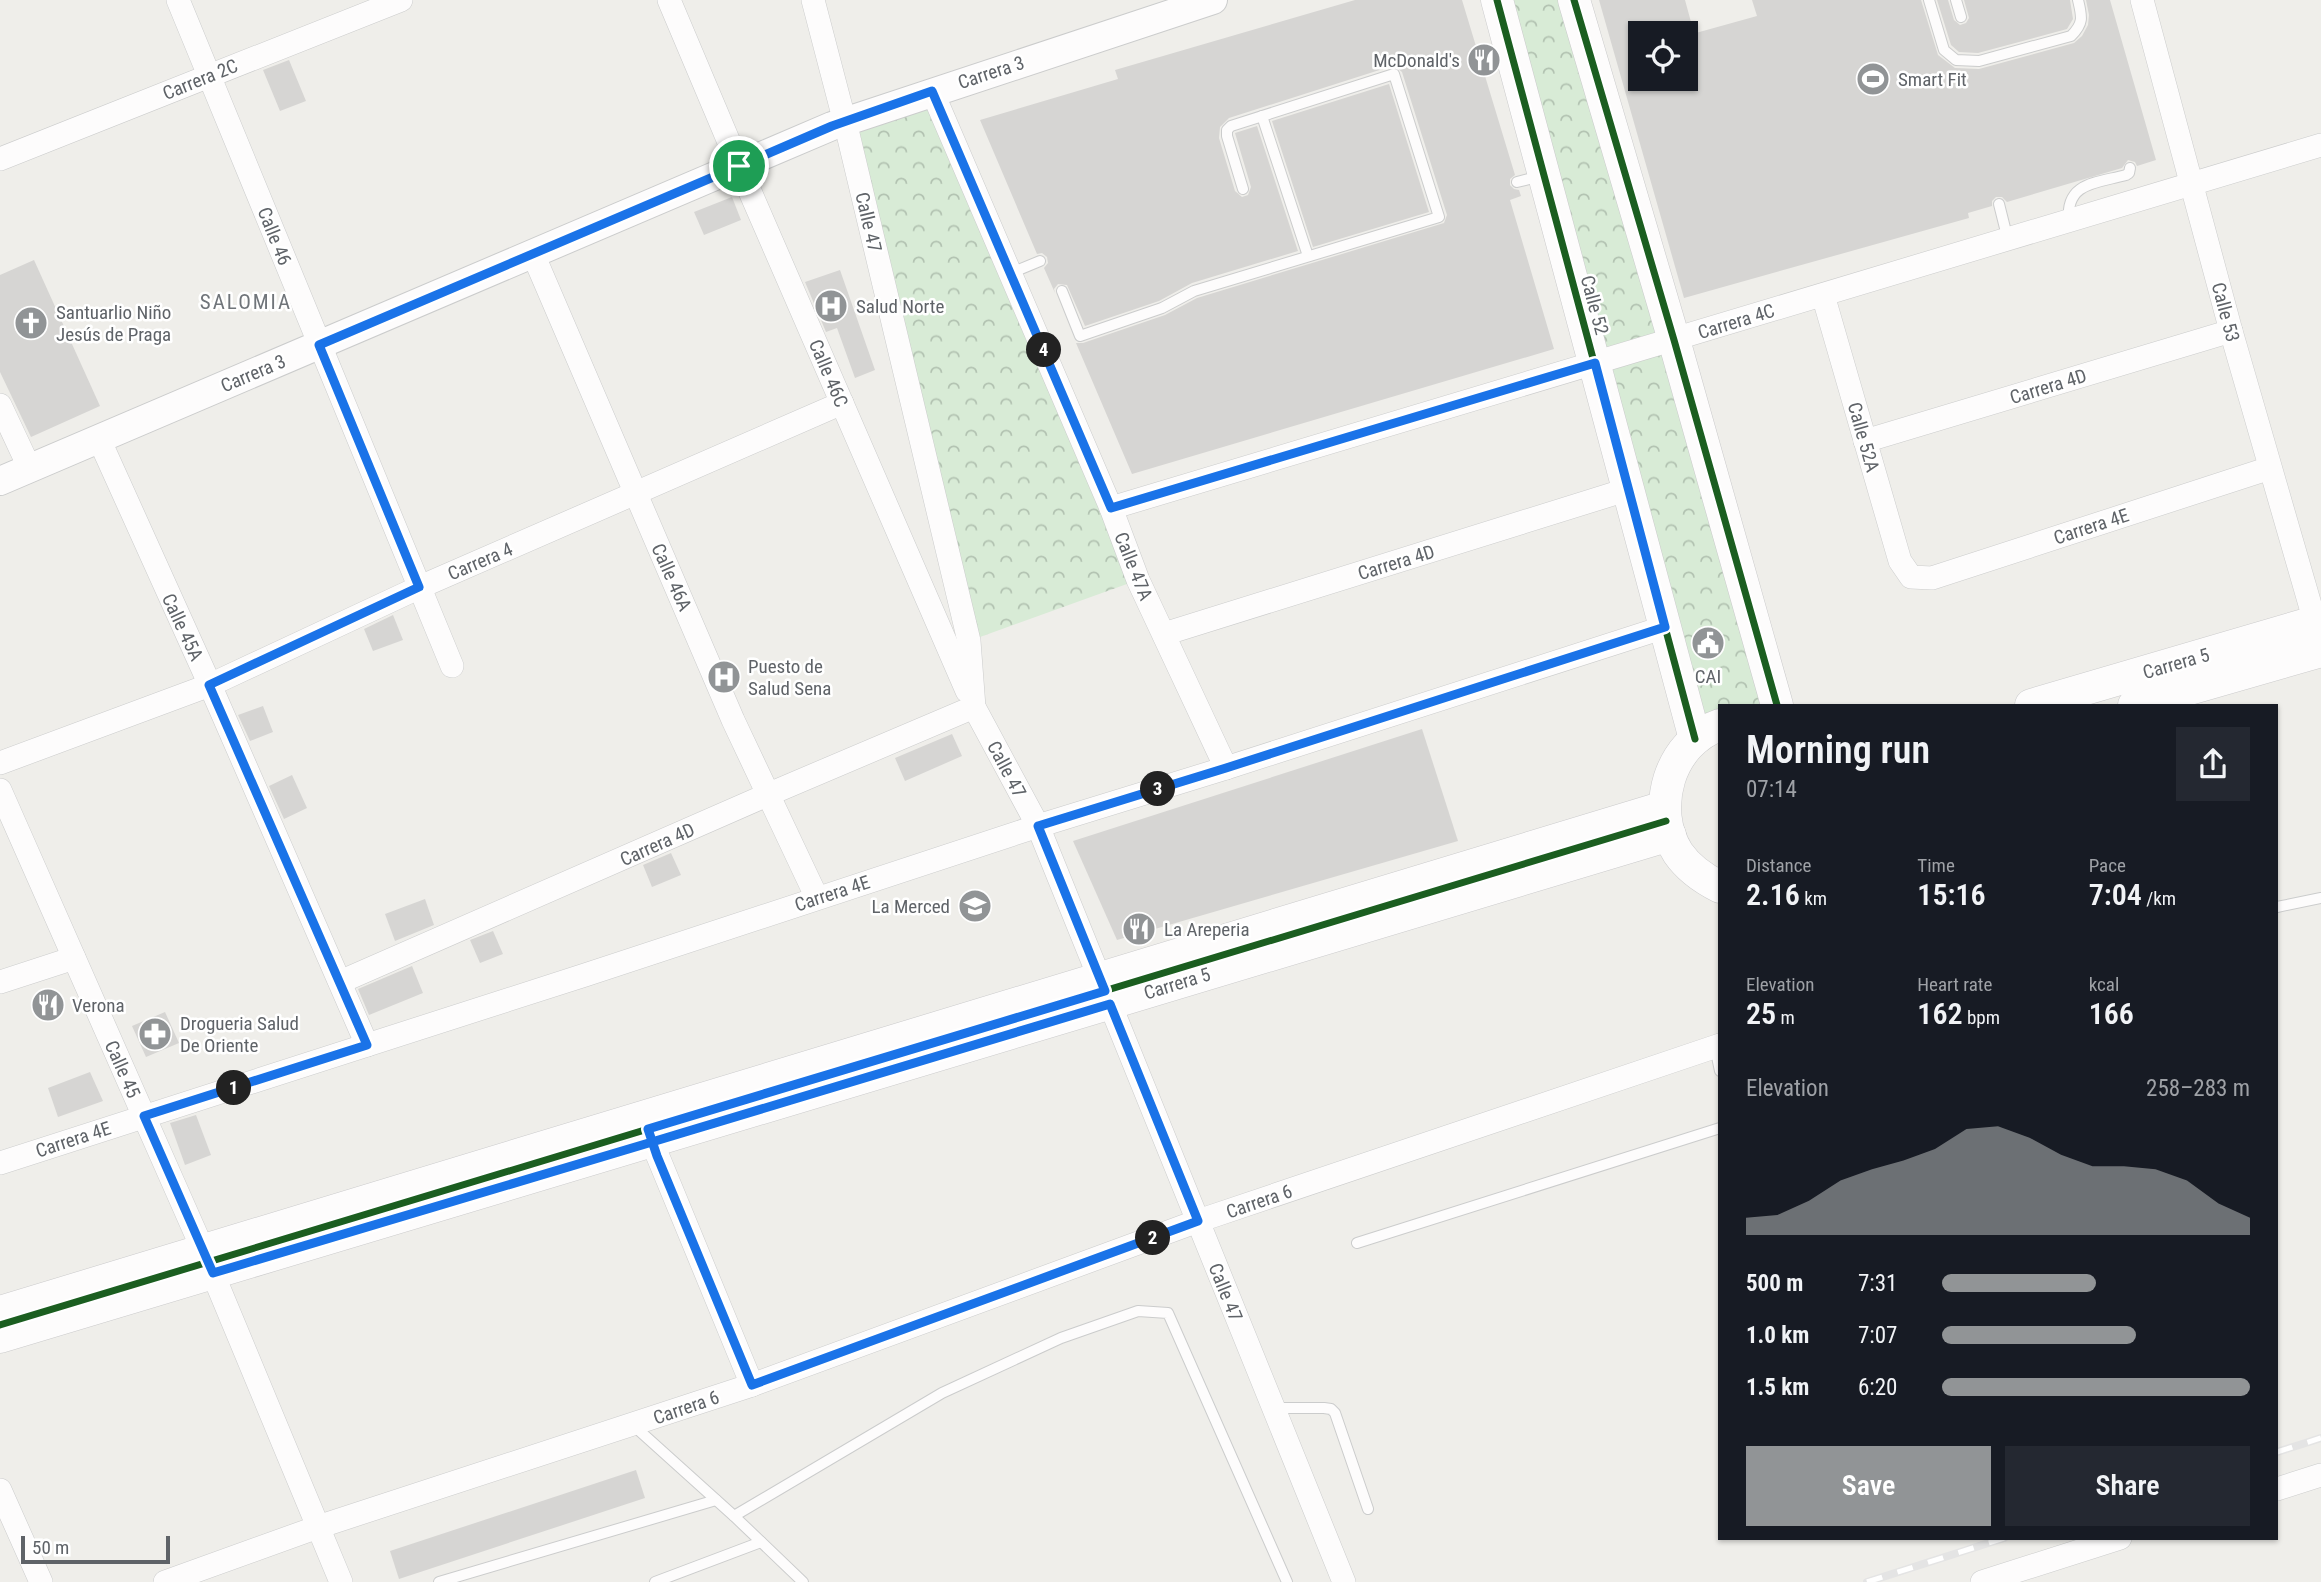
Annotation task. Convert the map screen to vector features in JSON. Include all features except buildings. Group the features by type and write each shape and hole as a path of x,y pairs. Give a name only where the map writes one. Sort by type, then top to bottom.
{"main road":[{"name":"Calle 52","path":"1497,0 1530,178 1595,363 1665,627 1708,732"},
{"path":"1574,0 1777,704"},
{"name":"Carrera 5","path":"2136,704 2166,689 2319,631"},
{"name":"Carrera 5","path":"2039,704 2166,689"},
{"path":"1708,732 1682,753 1672,770 1667,788 1667,821 1678,852 1705,880 1718,886"},
{"name":"Carrera 5","path":"0,1337 208,1262 1667,821"},
{"name":"Carrera 5","path":"0,1312 208,1262 652,1142 1105,991"}],"street":[{"name":"Calle 46","path":"178,0 452,666"},
{"name":"Carrera 2C","path":"0,159 401,0"},
{"name":"Calle 46C","path":"669,0 974,707"},
{"name":"Calle 47","path":"813,0 845,121 970,640 974,707 1038,826 1344,1582"},
{"name":"Carrera 3","path":"0,481 845,121 1182,4 1213,0"},
{"name":"Calle 53","path":"2142,0 2231,331 2319,631"},
{"name":"Calle 47A","path":"932,91 1111,508 1138,580 1226,768"},
{"name":"Carrera 4C","path":"1111,508 2321,145"},
{"name":"Calle 46A","path":"533,254 767,795 817,898"},
{"name":"Calle 52A","path":"1823,295 1900,561 1911,576"},
{"name":"Carrera 4D","path":"1865,441 2231,331"},
{"name":"Carrera 4","path":"0,763 209,685 419,587 842,403"},
{"path":"0,405 30,469"},
{"name":"Calle 45A","path":"99,439 367,1045"},
{"name":"Carrera 4E","path":"1911,576 1932,578 2270,468"},
{"name":"Carrera 4D","path":"1164,634 1629,489"},
{"name":"Carrera 4E","path":"0,1163 1038,826 1665,627"},
{"name":"Carrera 4D","path":"340,982 974,707"},
{"name":"Calle 45","path":"0,790 208,1262 341,1582"},
{"path":"0,982 74,958"},
{"name":"Carrera 6","path":"165,1582 318,1527 752,1385 1198,1221 1718,1046"},
{"path":"652,1142 752,1385"},
{"path":"2278,1489 2321,1475"},
{"path":"0,1490 41,1582"},
{"path":"1982,1582 2114,1540"}],"lane":[{"path":"1929,0 1944,50 1956,60 1979,61 2071,37 2080,27 2078,0"},
{"path":"1956,0 1961,18"},
{"path":"1062,291 1080,336 1162,308 1194,291 1439,217 1394,74 1231,126 1227,130 1243,189"},
{"path":"1262,116 1308,256"},
{"path":"2069,221 2068,208 2072,196 2082,186 2126,175 2130,168"},
{"path":"1999,204 2008,240"},
{"path":"1011,273 1040,261"},
{"path":"2278,908 2321,898"},
{"path":"1357,1243 1718,1129"},
{"path":"734,1516 942,1394 1061,1338 1138,1311 1168,1313 1287,1582"},
{"path":"1274,1408 1324,1408 1335,1413 1368,1509"},
{"path":"633,1425 803,1582"},
{"path":"439,1582 716,1500"},
{"path":"655,1582 761,1542"}],"green space":[{"path":"1497,0 1574,0 1777,704 1718,704 1718,726 1695,739"},
{"path":"932,91 1138,580 969,641 845,121"}],"railway":[{"path":"2278,1452 2321,1438"},
{"path":"1867,1582 1998,1540"}],"cycle path":[{"path":"1497,0 1695,739"},
{"path":"1574,0 1777,704"},
{"path":"0,1325 1666,821"}],"place":[{"name":"McDonald's","path":"1484,60"},
{"name":"Smart Fit","path":"1873,79"},
{"name":"Salud Norte","path":"831,306"},
{"name":"Santuarlio Niño Jesús de Praga","path":"31,323"},
{"name":"CAI","path":"1708,643"},
{"name":"Puesto de Salud Sena","path":"724,677"},
{"name":"La Merced","path":"975,906"},
{"name":"La Areperia","path":"1139,929"},
{"name":"Verona","path":"48,1005"},
{"name":"Drogueria Salud De Oriente","path":"155,1034"}],"district":[{"name":"SALOMIA","path":"246,302"}],"route":[{"path":"739,166 319,345 419,587 209,685 367,1045 144,1116 213,1273 642,1145 652,1142 1110,1004 1198,1221 752,1385 657,1156 652,1142 648,1129 1105,991 1038,826 1665,627 1595,363 1111,508 932,91 832,126 739,166"}]}
